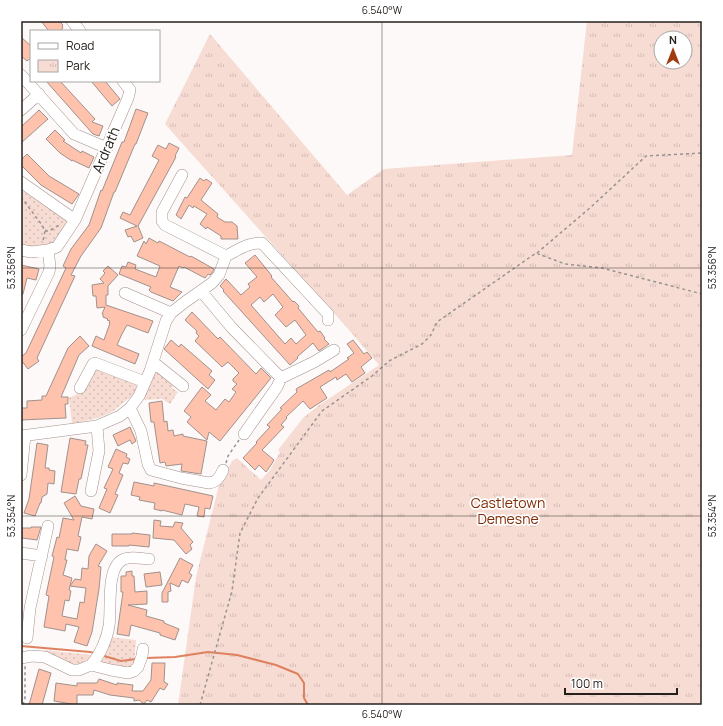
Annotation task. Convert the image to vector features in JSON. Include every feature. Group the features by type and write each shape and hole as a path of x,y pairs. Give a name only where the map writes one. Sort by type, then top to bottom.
{"street":[{"path":"72,21 78,30"},
{"path":"31,82 39,94 77,137 107,148"},
{"name":"Ardrath","path":"46,251 57,247 75,220 130,94 128,87 124,82"},
{"path":"21,110 39,94"},
{"path":"182,175 162,212 162,221 165,225 226,256"},
{"path":"21,183 75,220"},
{"path":"21,475 23,436 43,432 96,426 120,416 130,408 139,396 153,362 166,321 171,313 212,283 219,275 226,256 250,244 262,244 328,314 328,320"},
{"path":"21,250 27,252 46,251 50,266 21,330"},
{"path":"201,292 233,329 281,378"},
{"path":"125,293 171,313"},
{"path":"244,434 277,387 281,378 314,362 334,350"},
{"path":"153,362 183,386"},
{"path":"80,388 92,365 95,363 145,382"},
{"path":"130,408 141,431 148,464 151,470 181,478 209,483 213,483 218,479 223,470"},
{"path":"91,491 99,451 96,426"},
{"path":"27,638 30,608 48,526"},
{"path":"21,553 42,556"},
{"path":"25,660 32,656 45,657 72,670 79,670 96,657 109,625 113,570 117,564 125,559 144,561"},
{"path":"96,657 111,670 128,673 137,669 142,656"}],"path":[{"path":"200,705 232,591 240,533 258,498 322,411 372,376 389,361 422,344 431,335 437,322 536,253 591,207 646,156 702,153"},
{"path":"21,197 38,219 45,231 46,251"},
{"path":"45,231 49,231 62,223"},
{"path":"536,253 565,264 602,268 702,294"},
{"path":"223,470 228,456 244,434"},
{"path":"23,705 25,698 25,660"}],"green space":[{"name":"Castletown Demesne","path":"587,21 702,21 702,705 178,705 196,577 219,485 232,461 237,458 261,480 270,470 280,452 278,450 303,418 318,406 379,365 165,124 210,34 347,195 384,169 572,155"},
{"path":"21,190 66,220 67,222 54,244 24,247 21,243"},
{"path":"95,367 137,383 134,397 128,399 113,411 105,415 72,424 69,398 79,393"},
{"path":"159,371 174,385 172,388 178,392 170,404 162,399 143,400 151,379"},
{"path":"110,637 136,640 134,664 121,667 100,663"},
{"path":"44,650 93,655 88,661 77,666 42,653"}],"building":[{"path":"41,21 59,21 63,25 61,30 48,30"},
{"path":"21,37 30,45 30,59 27,61 21,56"},
{"path":"47,82 61,82 95,119 92,122 103,126 99,136 93,134"},
{"path":"92,82 106,82 120,99 112,106"},
{"path":"136,109 148,113 136,144 114,192 101,228 81,256 71,275 75,276 37,358 39,361 28,369 21,360 21,357 26,353 66,268 63,266 71,249 89,225 101,190 102,191 122,142 124,142"},
{"path":"39,110 48,119 21,143 21,127"},
{"path":"55,130 65,140 63,141 81,153 82,151 94,157 89,168 72,161 60,153 46,139"},
{"path":"169,143 179,148 175,156 176,157 138,226 143,238 134,242 131,236 128,237 125,230 137,226 120,218 123,212 130,215 159,160 152,156 158,145 166,149"},
{"path":"27,154 49,176 79,194 72,204 41,185 21,165 21,160"},
{"path":"200,178 204,181 206,179 212,183 201,200 218,214 217,217 225,222 232,222 237,226 238,239 221,239 221,236 207,227 206,229 200,224 207,214 194,206 193,208 189,205 181,219 176,215 185,197 187,198"},
{"path":"149,238 158,243 159,241 190,257 191,256 214,270 205,278 179,266 170,287 182,292 173,301 151,292 149,290 151,287 119,274 122,266 126,267 128,262 136,265 135,269 156,277 160,266 137,256 144,241 146,244"},
{"path":"255,255 272,276 271,277 293,302 294,301 299,306 298,308 318,332 320,331 325,338 324,339 329,344 319,351 313,343 290,365 220,286 226,279 241,295 250,287 248,284 257,277 245,263","holes":["273,294 283,307 275,315 286,327 295,320 306,335 296,344 291,338 285,344 251,305 260,297 264,302"]},
{"path":"21,265 39,269 36,280 27,278 23,294 21,294"},
{"path":"108,266 118,275 108,286 106,305 153,321 148,333 127,325 117,345 139,354 135,364 92,346 96,336 104,340 110,323 110,321 103,317 102,314 105,307 97,308 96,296 93,296 92,285 104,283 100,279 105,273 103,271"},
{"path":"192,312 218,339 220,337 256,374 261,368 271,378 220,441 209,432 207,440 187,422 191,417 184,411 202,387 211,395 205,401 216,410 225,399 229,402 236,392 232,389 237,384 233,381 233,379 239,373 228,362 222,367 195,341 199,336 196,333 197,331 185,320"},
{"path":"80,336 89,346 79,355 61,397 68,397 68,404 65,404 66,418 21,420 21,408 27,408 27,401 42,400 42,396 46,396 68,348"},
{"path":"171,340 179,347 181,344 212,371 209,375 215,380 208,389 164,349"},
{"path":"353,340 364,354 367,352 372,358 361,367 365,373 352,382 346,374 337,380 336,377 320,387 327,398 310,409 303,401 286,417 287,418 281,425 284,427 262,450 274,460 271,465 266,472 259,465 255,470 243,458 270,427 267,425 282,409 280,408 297,392 296,389 329,370 330,372 349,359 347,358 354,353 347,344"},
{"path":"162,401 164,422 167,421 168,431 173,430 174,436 183,434 183,436 207,441 201,474 181,471 182,464 166,466 165,462 160,463 154,422 151,422 149,403"},
{"path":"130,427 136,441 132,444 130,440 118,446 113,435"},
{"path":"70,438 86,441 85,445 88,445 81,479 79,479 76,494 61,492"},
{"path":"37,443 48,445 45,468 55,471 54,484 48,483 47,494 42,497 35,516 24,513 29,499"},
{"path":"116,449 127,454 126,457 130,459 128,464 123,463 119,473 123,475 115,494 118,495 110,513 99,508 107,489 104,488 113,469 108,467"},
{"path":"134,482 154,486 154,483 213,496 210,509 205,508 204,517 197,516 199,507 185,504 182,515 154,509 155,503 139,500 140,497 131,495"},
{"path":"75,496 81,506 94,509 92,519 82,517 78,536 81,537 78,551 67,549 65,560 67,560 63,575 72,578 70,586 75,579 81,580 82,568 88,569 89,556 96,544 107,551 98,566 101,567 99,589 92,632 87,646 74,642 79,627 66,624 65,631 44,627 49,596 46,595 54,557 52,556 57,537 59,538 63,518 74,520 64,503","holes":["70,586 86,588 84,603 80,602 77,619 62,616 65,600 69,601 71,591 69,590"]},
{"path":"154,520 161,521 160,526 173,527 175,522 183,523 181,528 193,542 190,545 192,549 186,554 174,540 153,538"},
{"path":"41,527 37,540 22,538 22,528"},
{"path":"132,533 150,535 149,547 129,545 112,546 112,534"},
{"path":"180,558 193,565 189,573 192,575 188,583 182,580 179,587 170,583 171,591 168,592 168,602 162,602 162,593"},
{"path":"132,571 132,576 134,576 135,592 147,591 147,604 128,605 147,610 146,616 164,621 164,623 179,629 175,640 160,635 160,633 131,625 129,636 117,634 123,592 121,592 121,576 126,576 126,572"},
{"path":"160,572 162,585 146,587 144,574"},
{"path":"152,663 165,663 164,682 168,684 164,690 160,688 151,702 147,700 144,704 139,700 134,701 134,698 110,695 94,690 93,695 77,695 77,705 54,701 56,683 77,686 77,683 97,683 99,679 117,685 117,683 133,685 132,691 143,691 151,680"},
{"path":"39,669 51,673 42,705 29,705"}],"waterway":[{"path":"21,646 95,653"},
{"path":"146,658 175,657 208,652 237,655 276,665 298,674 304,683 304,698 308,705"},
{"path":"101,655 121,661 136,659"}]}
